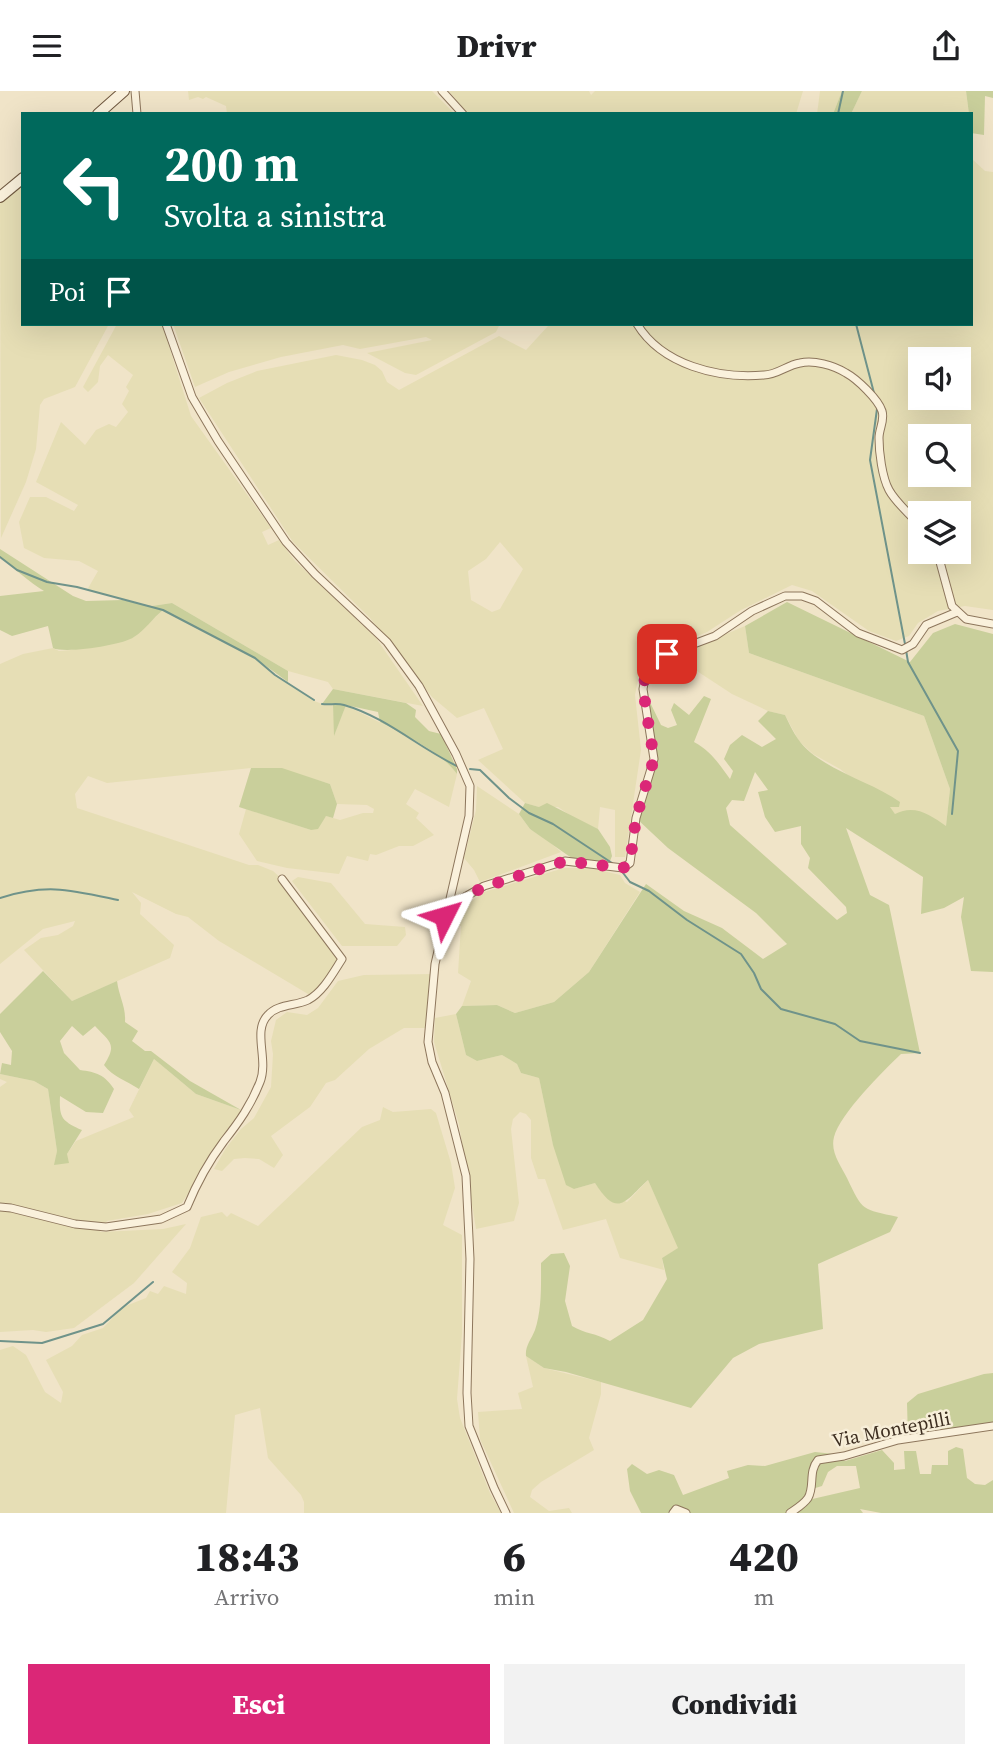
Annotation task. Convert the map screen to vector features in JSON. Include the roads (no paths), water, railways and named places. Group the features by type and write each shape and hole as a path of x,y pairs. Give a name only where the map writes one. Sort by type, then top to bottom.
{"main road":[{"path":"100,112 126,91"},
{"path":"0,197 21,180"}],"street":[{"path":"126,91 135,94 137,112"},
{"path":"442,91 461,112"},
{"path":"167,326 192,397 218,441 286,542 315,574 387,642 419,686 466,772 470,786 469,816 435,964 428,1042 432,1062 445,1093 466,1176 470,1259 467,1393 470,1426 488,1475 506,1513"},
{"path":"638,326 657,347 677,360 697,368 736,375 767,376 800,363 818,363 848,374 870,394 882,410 879,438 885,479 889,491 908,512"},
{"path":"941,564 952,606 957,612 966,619 993,624"},
{"path":"444,916 463,898 484,887 565,861 623,868 630,863 636,818 654,759 643,689 645,678 667,654 715,636 752,611 785,596 802,596 816,601 858,633 902,650 913,644 926,625 957,612"},
{"path":"0,1207 75,1224 106,1227 161,1219 187,1207 222,1143 250,1106 262,1078 264,1057 260,1031 268,1014 276,1008 313,997 328,981 342,959 282,879"},
{"name":"Via Montepilli","path":"790,1513 807,1500 812,1489 813,1465 818,1460 844,1456 898,1440 993,1426"},
{"path":"673,1513 676,1509 686,1513"}],"waterway":[{"path":"838,112 843,91"},
{"path":"857,326 874,393"},
{"path":"877,409 870,460 905,644"},
{"path":"0,557 17,570 47,582 77,587 163,610 255,658 275,675 314,700"},
{"path":"906,650 908,662 958,751 952,814"},
{"path":"322,704 339,704 359,710 457,766"},
{"path":"470,769 480,770 529,813 553,824 612,863"},
{"path":"620,869 630,882 649,891 687,920 741,954 761,989 781,1009 835,1024 860,1041 920,1053"},
{"path":"0,898 46,889 118,900"},
{"path":"0,1341 42,1343 103,1324 153,1282"}]}
